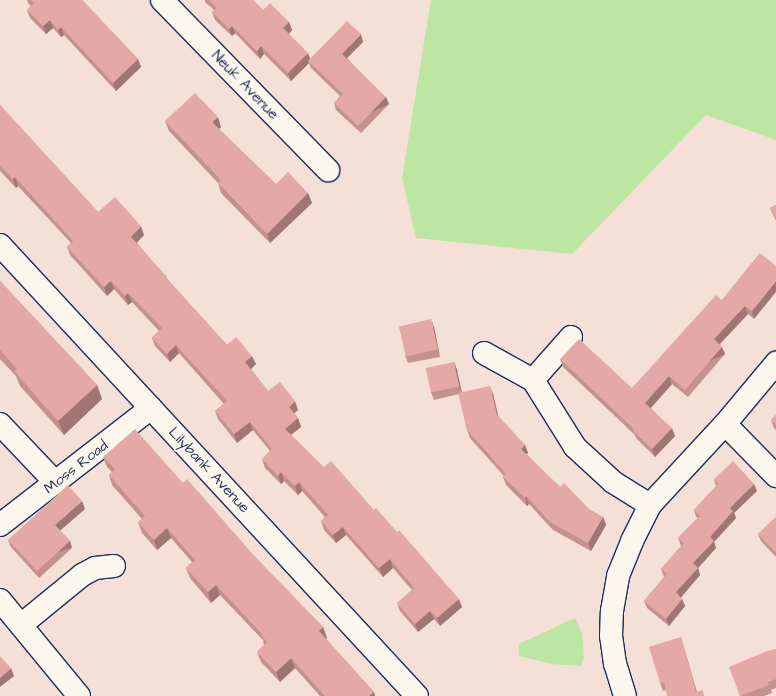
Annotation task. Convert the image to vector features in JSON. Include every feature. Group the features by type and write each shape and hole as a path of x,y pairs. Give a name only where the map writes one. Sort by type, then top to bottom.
{"street":[{"name":"Neuk Avenue","path":"162,0 328,170"},
{"name":"Lilybank Avenue","path":"0,245 417,696"},
{"path":"533,380 571,337"},
{"path":"484,353 533,380 574,447 613,482 650,505"},
{"path":"625,696 615,664 611,636 612,611 618,576 632,541 650,505 725,424 776,363"},
{"name":"Moss Road","path":"0,525 151,408"},
{"path":"0,424 56,482"},
{"path":"725,424 776,476"},
{"path":"21,625 82,575 96,568 114,566"},
{"path":"0,600 79,696"}],"green space":[{"path":"431,0 776,0 776,140 706,115 572,254 416,238 402,178"},
{"path":"575,618 582,633 584,657 581,666 552,664 519,656 519,644"}],"building":[{"path":"30,0 82,0 138,59 113,83 61,27 58,30 50,20 43,26 27,10 34,3"},
{"path":"209,0 253,0 263,10 270,3 289,22 283,28 308,53 288,73 261,46 257,51 232,26 229,29 212,12 217,8"},
{"path":"347,21 361,34 342,54 386,97 358,126 334,103 343,94 308,61"},
{"path":"195,93 218,117 212,122 276,184 288,172 308,193 267,234 218,183 221,180 165,121"},
{"path":"0,105 98,212 115,197 141,226 131,237 167,277 166,278 227,345 236,337 252,356 245,362 268,391 280,382 295,401 289,407 298,418 285,429 324,467 331,461 374,510 376,508 397,532 399,530 459,599 437,618 430,611 415,624 397,603 414,588 390,559 379,568 343,527 333,535 321,521 328,515 299,482 295,486 281,472 278,476 262,459 272,449 250,422 234,434 215,411 227,401 176,345 167,354 152,338 162,328 128,293 125,296 111,281 104,287 67,247 73,241 15,177 13,179 0,166"},
{"path":"776,205 776,219 770,208"},
{"path":"760,253 776,266 776,281 752,311 745,306 714,339 722,347 685,390 669,376 645,403 672,428 652,449 633,431 634,429 560,359 579,339 632,388 716,295 722,300"},
{"path":"0,281 97,385 58,421 14,371 17,369 0,350"},
{"path":"431,319 438,349 406,357 399,326"},
{"path":"454,362 459,386 431,392 426,368"},
{"path":"490,386 497,415 525,445 521,449 560,487 564,483 590,510 603,517 588,543 550,522 526,496 525,498 503,477 506,474 467,430 458,393"},
{"path":"776,415 776,425 771,420"},
{"path":"135,429 183,483 187,479 257,559 323,627 319,631 374,692 369,696 325,696 291,658 276,672 257,652 267,642 261,635 262,634 216,585 208,592 186,568 195,560 167,528 154,540 138,522 145,516 109,475 115,469 103,457"},
{"path":"733,461 754,484 730,508 733,511 710,537 714,541 693,563 698,568 676,592 682,599 666,619 644,601 667,574 661,569 684,543 678,538 700,516 694,510 718,484 714,479"},
{"path":"68,485 82,501 55,525 70,541 37,571 8,540"},
{"path":"776,517 776,551 775,552 758,534"},
{"path":"681,637 696,692 703,690 704,696 667,696 664,682 660,683 649,647"},
{"path":"776,649 776,679 768,682 769,685 740,696 729,667 767,651"},
{"path":"0,656 11,668 0,678"}]}
